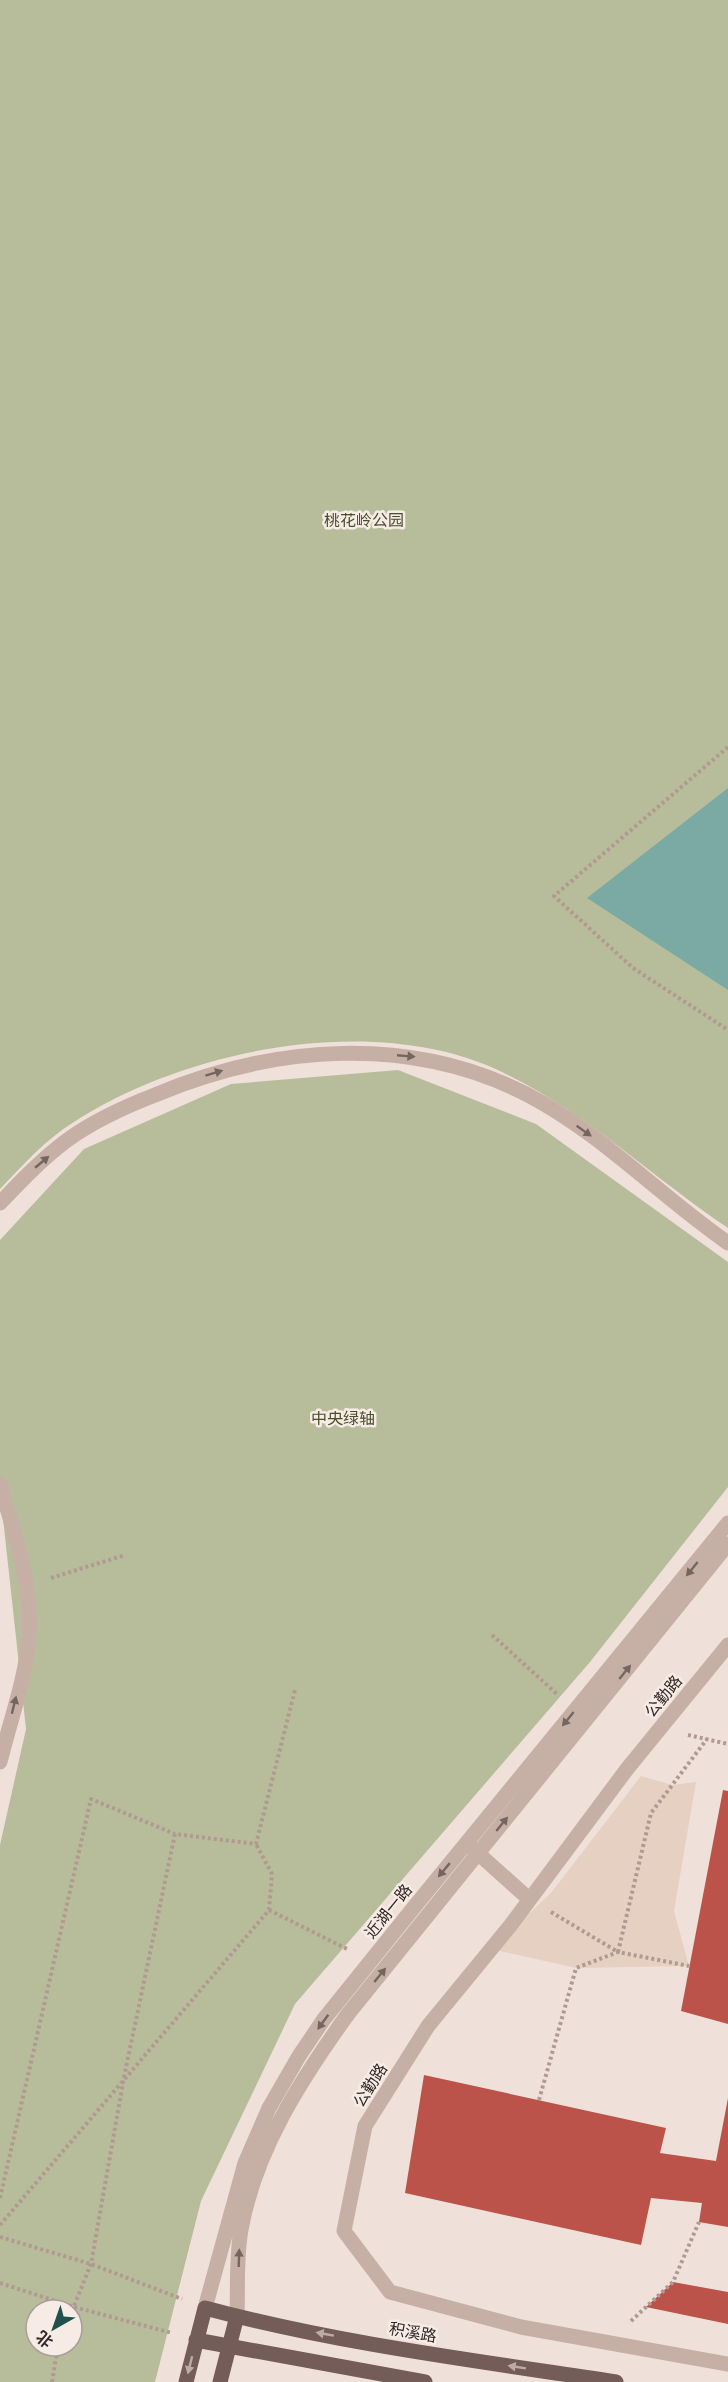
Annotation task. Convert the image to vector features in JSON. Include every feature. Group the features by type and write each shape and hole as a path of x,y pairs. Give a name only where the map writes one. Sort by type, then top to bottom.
{"main road":[{"name":"积溪路","path":"205,2308 440,2355 616,2382"},
{"name":"近湖一路","path":"186,2382 205,2308"},
{"name":"近湖一路","path":"220,2382 237,2316"},
{"path":"196,2340 425,2382"}],"street":[{"path":"0,1203 26,1175 66,1141 100,1120 144,1099 189,1080 240,1065 293,1056 356,1052 419,1057 472,1071 528,1095 586,1132 690,1216 728,1243"},
{"path":"0,1484 27,1586 29,1638 0,1762"},
{"name":"近湖一路","path":"237,2316 240,2230 262,2163 282,2118 348,2014 575,1711 728,1523"},
{"name":"近湖一路","path":"205,2308 245,2163 269,2108 298,2056 371,1961 472,1849 728,1545"},
{"name":"公勤路","path":"728,1645 428,2026 365,2126 344,2231 390,2292 521,2327 728,2364"},
{"path":"472,1849 529,1899"}],"path":[{"path":"728,747 554,896 633,968 728,1030"},
{"path":"27,1586 125,1555"},
{"path":"492,1635 575,1711"},
{"path":"0,2225 124,2077 269,1910 272,1874 256,1844 295,1690"},
{"path":"660,1729 728,1744"},
{"path":"618,1952 651,1813 707,1739"},
{"path":"0,2198 91,1799 174,1834 256,1844"},
{"path":"77,2298 91,2264 124,2077 174,1834"},
{"path":"529,1899 618,1952 689,1966"},
{"path":"269,1910 371,1961"},
{"path":"538,2100 576,1968 618,1952"},
{"path":"609,2343 673,2282 699,2222"},
{"path":"0,2237 91,2264 205,2308"},
{"path":"0,2283 42,2298"},
{"path":"84,2312 196,2340"},
{"path":"52,2382 56,2358"}],"green space":[{"name":"桃花岭公园","path":"0,0 728,0 728,1228 591,1126 534,1089 504,1073 454,1054 400,1044 343,1042 284,1046 227,1058 172,1074 120,1096 74,1122 35,1153 0,1189"},
{"name":"中央绿轴","path":"398,1070 536,1124 728,1262 728,1487 590,1662 295,2004 201,2201 155,2382 0,2382 0,1845 26,1729 0,1491 0,1240 84,1149 231,1084"}],"shaded area":[{"path":"641,1776 672,1785 696,1782 674,1911 689,1966 576,1968 491,1949 551,1893"}],"water":[{"path":"728,788 728,990 587,898"}],"building":[{"path":"723,1790 728,1791 728,2024 681,2011"},
{"path":"424,2075 666,2128 660,2153 716,2161 728,2098 728,2227 699,2222 702,2203 651,2198 641,2245 405,2193"},
{"path":"673,2282 728,2292 728,2324 646,2307"}]}
